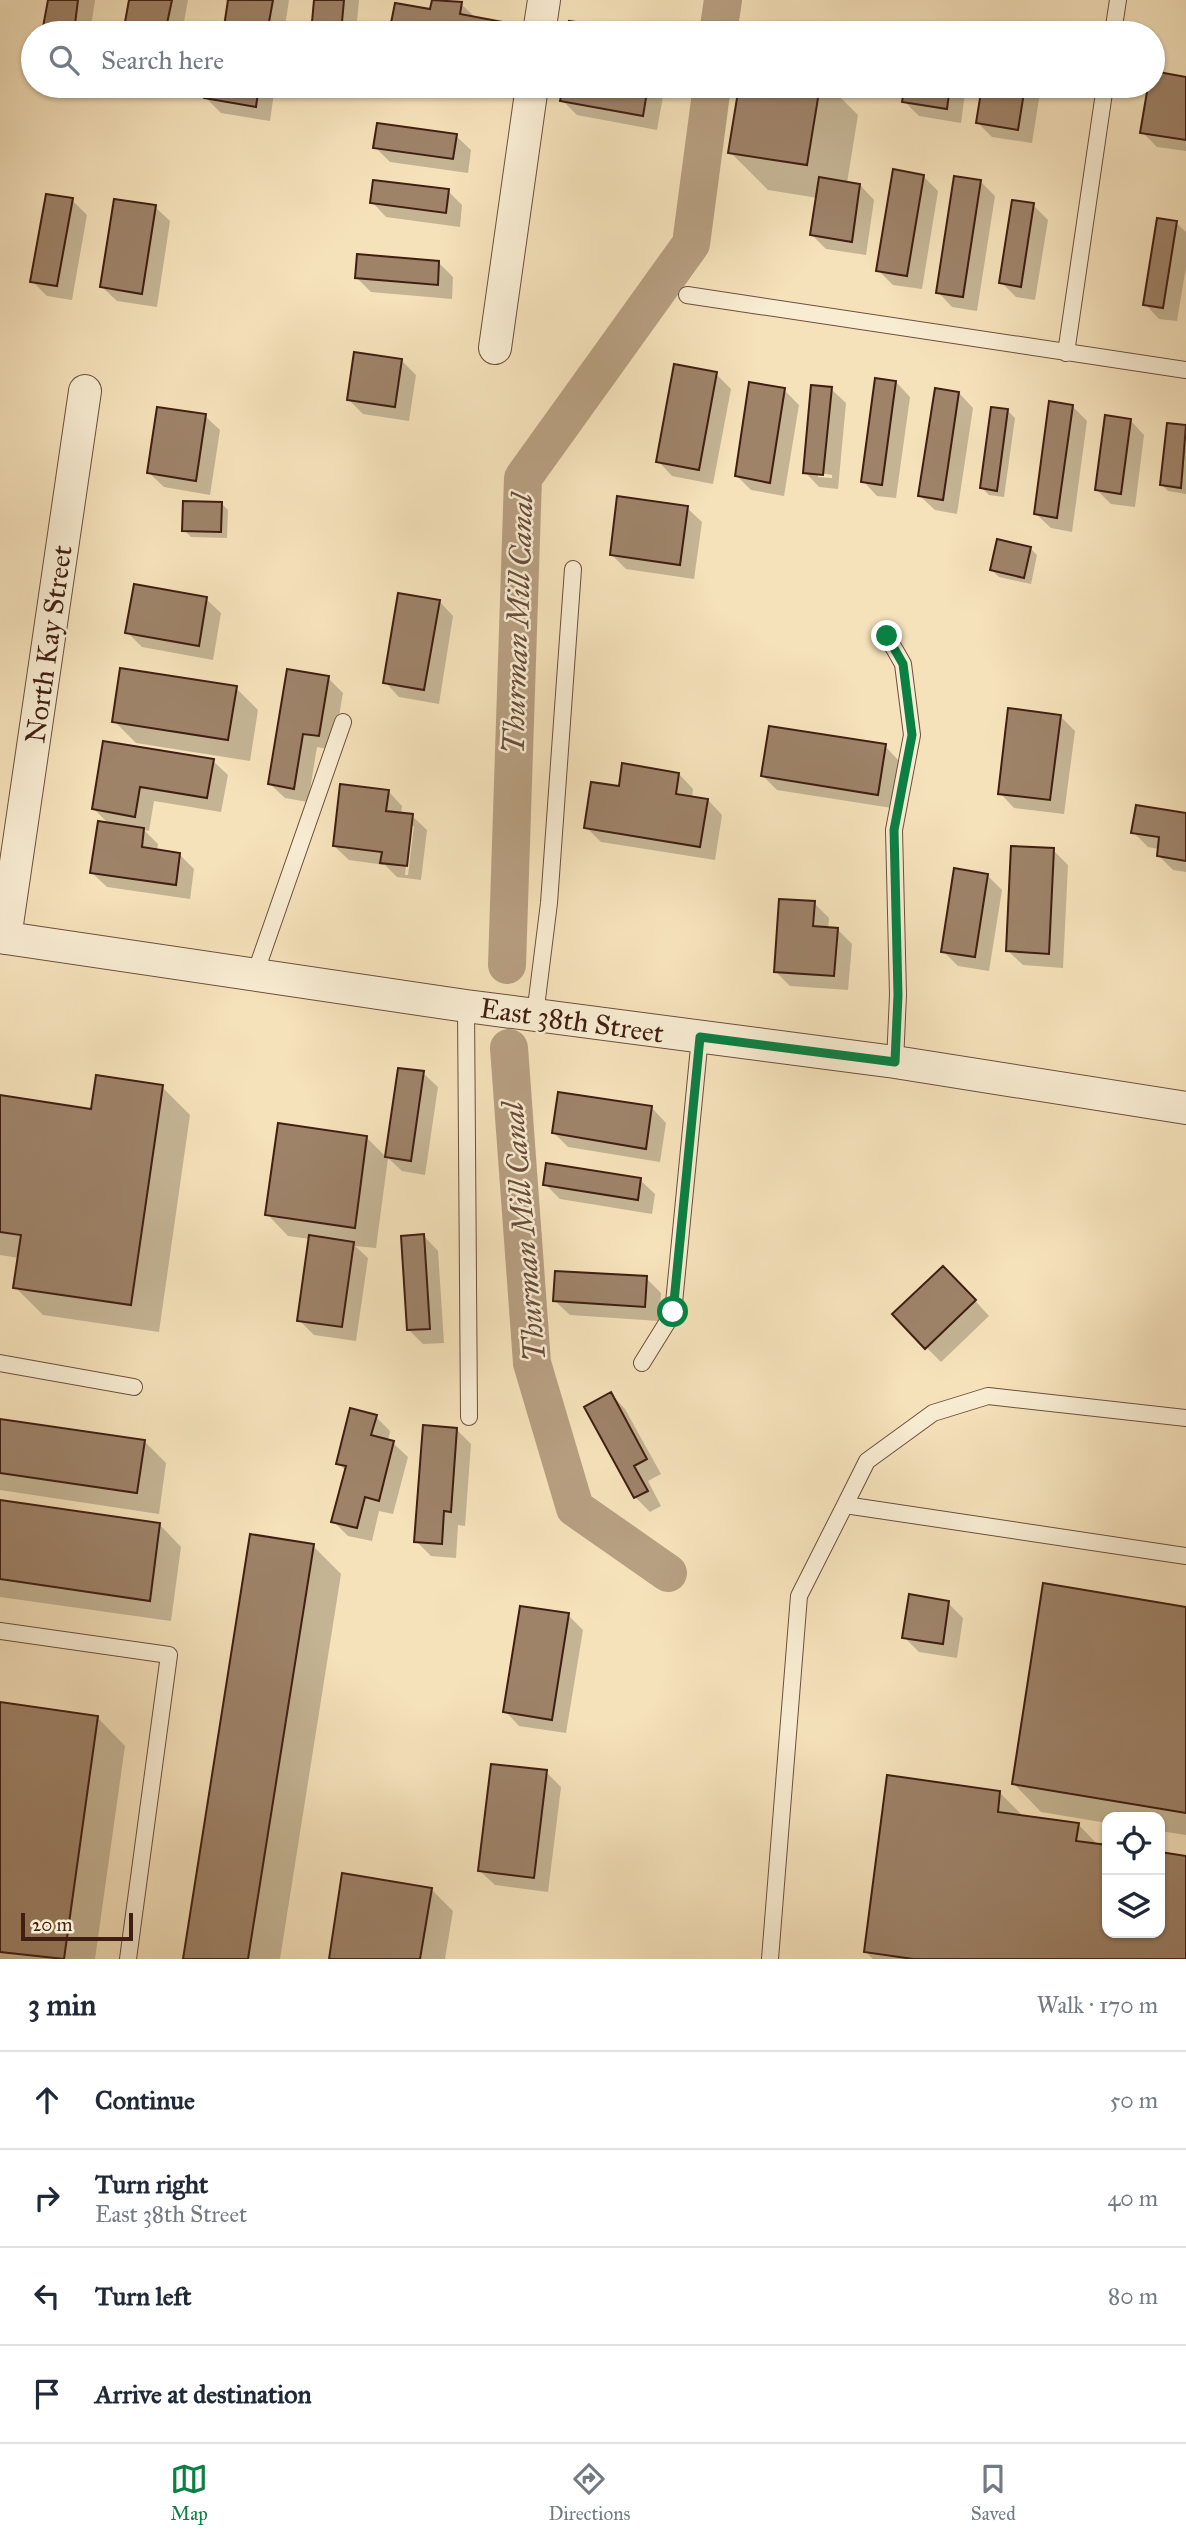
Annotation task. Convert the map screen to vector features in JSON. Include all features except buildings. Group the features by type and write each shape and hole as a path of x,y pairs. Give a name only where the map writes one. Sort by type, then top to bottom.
{"street":[{"path":"541,21 544,0"},
{"path":"495,348 530,98"},
{"name":"North Kay Street","path":"3,937 85,391"},
{"name":"East 38th Street","path":"3,937 466,1006 895,1062 1186,1108"}],"lane":[{"path":"1115,21 1118,0"},
{"path":"1066,353 1103,98"},
{"path":"687,295 1186,370"},
{"path":"536,1015 550,902 573,569"},
{"path":"887,636 903,664 912,735 894,830 898,995 895,1062"},
{"path":"255,974 343,722"},
{"path":"466,1006 469,1418"},
{"path":"642,1363 673,1312 700,1037"},
{"path":"0,1363 134,1387"},
{"path":"770,1959 799,1596 867,1461 933,1413 988,1396 1186,1418"},
{"path":"845,1505 1186,1556"},
{"path":"0,1631 169,1655 128,1959"}],"waterway":[{"name":"Thurman Mill Canal","path":"720,21 723,0"},
{"name":"Thurman Mill Canal","path":"507,965 523,478 691,244 710,98"},
{"name":"Thurman Mill Canal","path":"509,1048 532,1363 575,1508 668,1573"}],"route":[{"path":"673,1312 700,1037 895,1062 898,995 894,830 912,735 903,664 887,636"}]}
